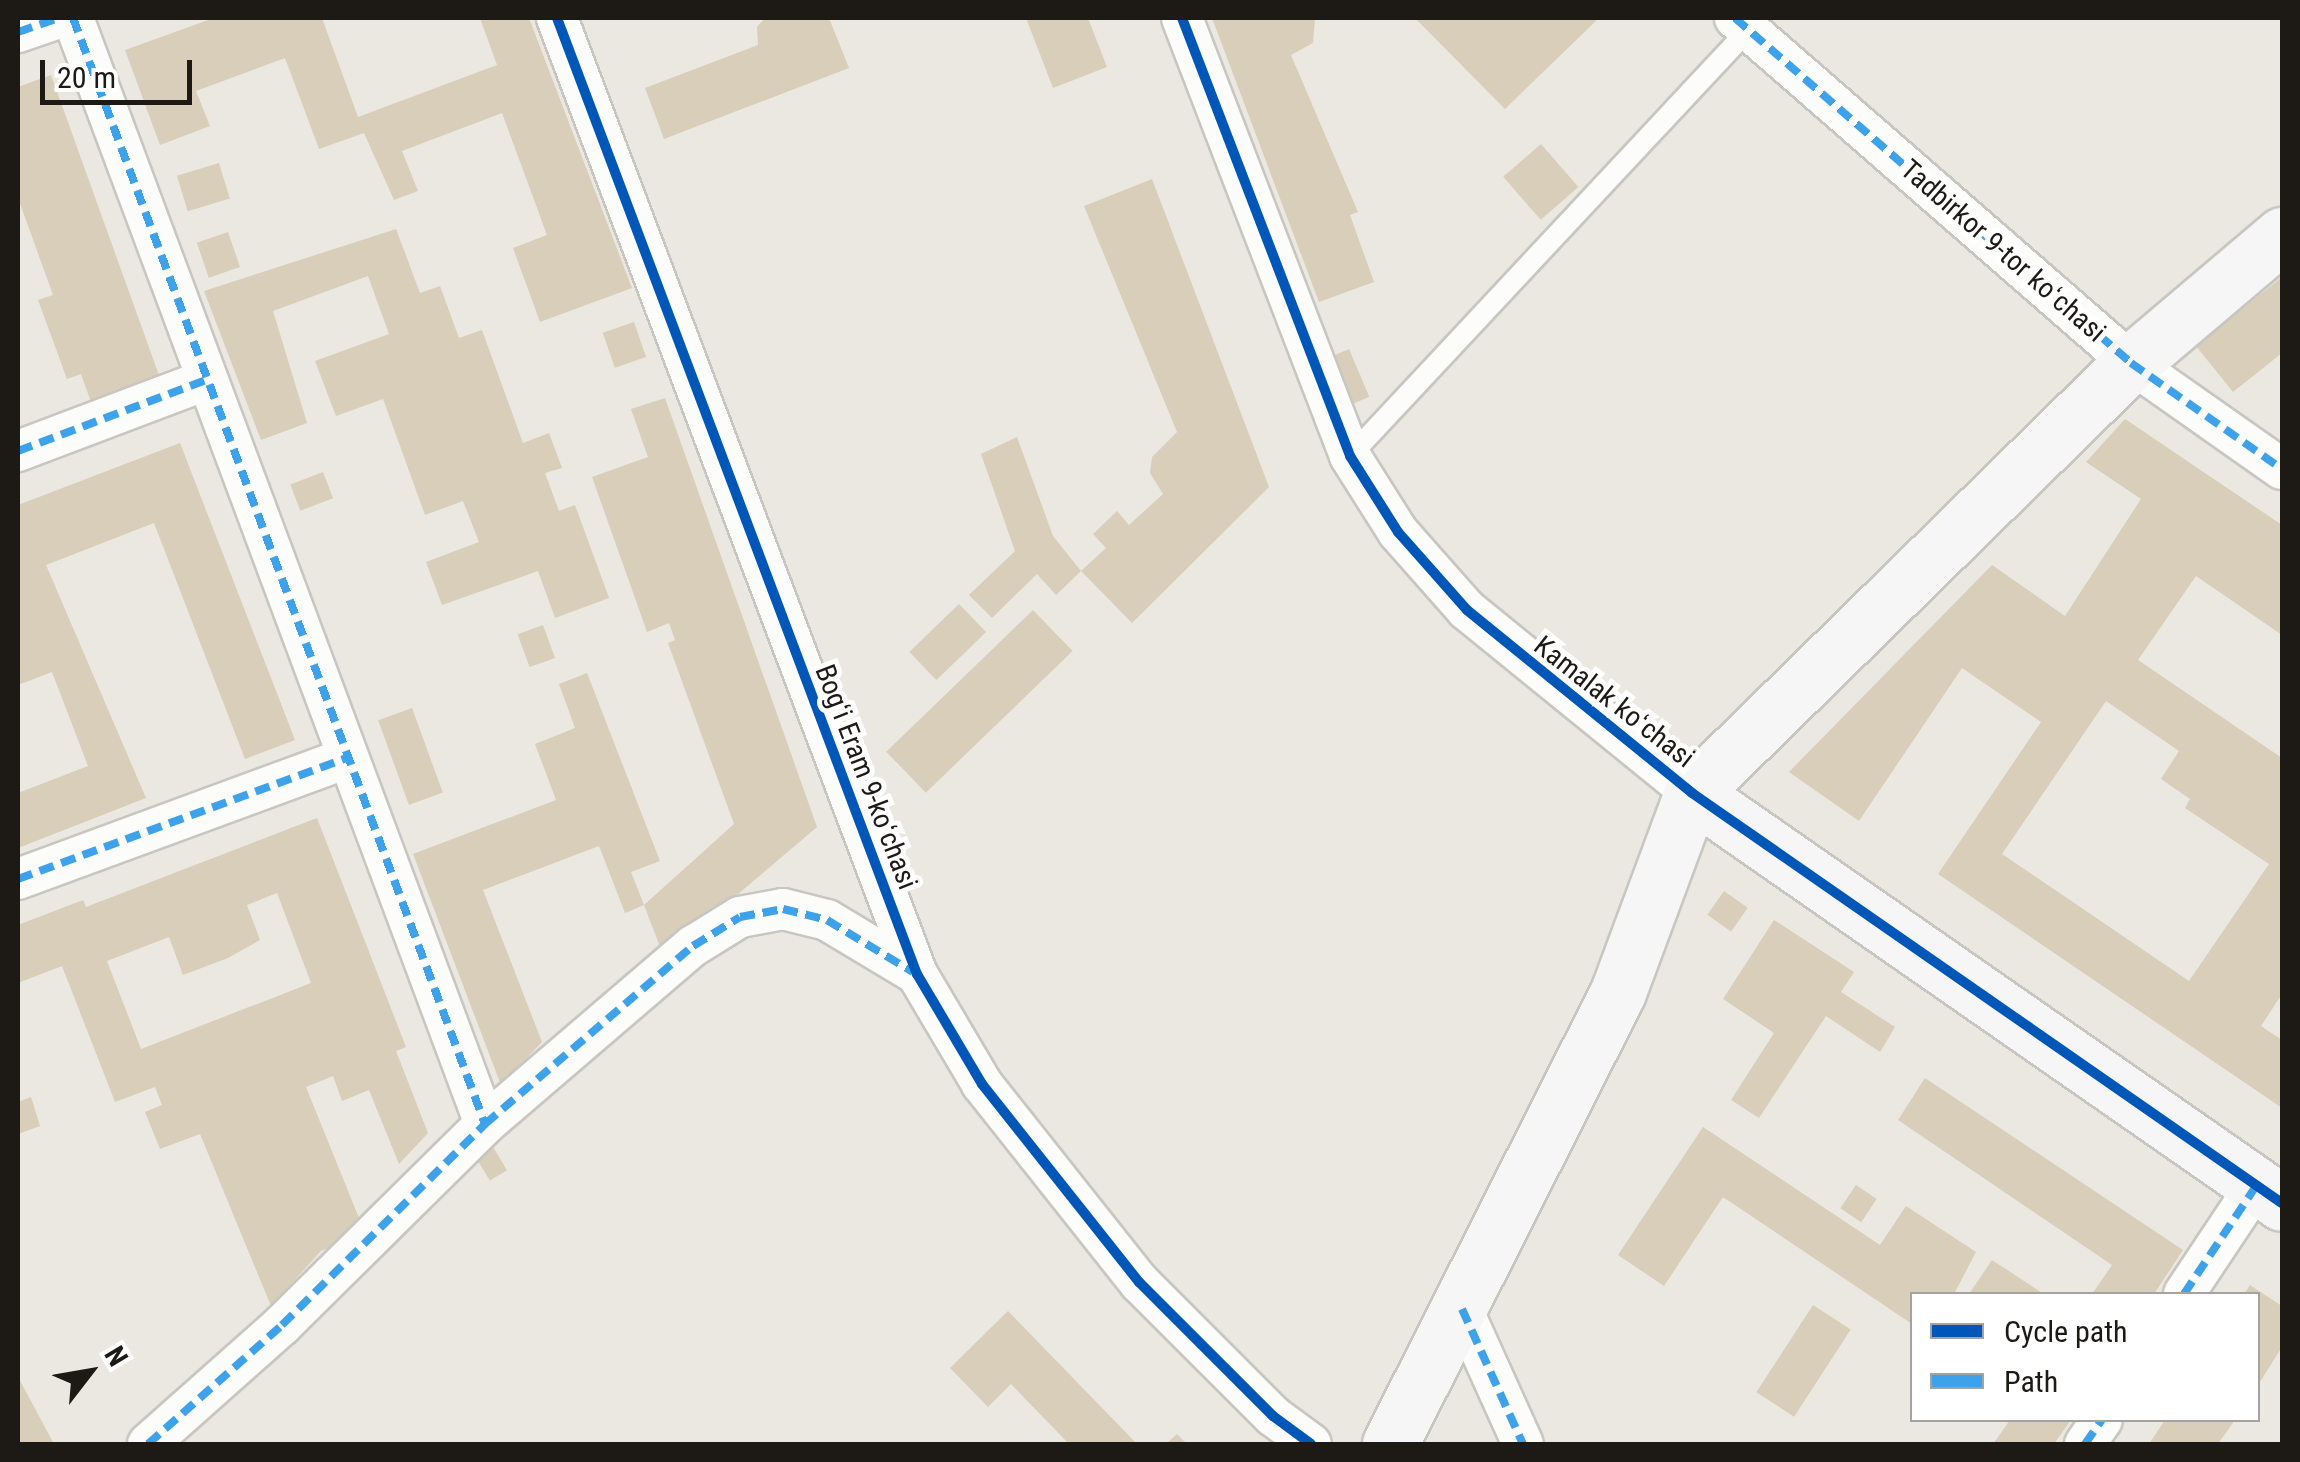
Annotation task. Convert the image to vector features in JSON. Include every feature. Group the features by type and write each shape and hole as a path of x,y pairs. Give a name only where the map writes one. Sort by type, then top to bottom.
{"street":[{"path":"18,32 59,18"},
{"path":"73,18 484,1124"},
{"name":"Bogʻi Eram 9-koʻchasi","path":"557,18 917,974 982,1084 1139,1282 1273,1416 1311,1444"},
{"name":"Kamalak koʻchasi","path":"1182,18 1350,456 1398,532 1467,610 1692,793 2269,1194"},
{"name":"Tadbirkor 9-tor koʻchasi","path":"1742,23 2131,362 2282,469"},
{"path":"1390,1444 1462,1309 1618,992 1692,793 2131,362 2282,235"},
{"path":"18,450 206,380"},
{"path":"18,879 347,758"},
{"path":"148,1444 282,1325 484,1124 692,946 740,918 783,909 826,920 917,974"},
{"path":"2186,1292 2269,1194"},
{"path":"1462,1309 1523,1444"},
{"path":"2085,1444 2101,1422"}],"lane":[{"path":"1350,456 1742,23"}],"building":[{"path":"214,18 322,18 358,117 497,65 480,18 529,18 632,288 540,322 513,248 547,235 502,113 402,151 418,191 394,200 364,133 319,149 285,58 196,91 210,126 160,145 125,50"},
{"path":"765,18 829,18 849,68 664,139 645,88 758,45 757,27"},
{"path":"1026,18 1088,18 1107,67 1053,88"},
{"path":"1212,18 1315,18 1313,43 1291,55 1358,212 1350,215 1374,282 1319,302"},
{"path":"1415,18 1599,18 1505,109"},
{"path":"51,75 160,378 91,402 81,374 67,379 38,300 53,295 18,198 18,87"},
{"path":"1541,144 1578,187 1541,220 1503,177"},
{"path":"219,163 230,198 188,211 177,176"},
{"path":"1152,179 1269,487 1132,623 1081,571 1106,548 1093,534 1117,511 1129,525 1163,494 1150,473 1152,457 1177,432 1084,206"},
{"path":"396,229 420,293 440,286 459,338 482,330 523,443 549,433 562,468 545,473 559,511 575,505 609,598 555,618 538,571 442,605 426,562 479,542 463,501 425,515 383,399 336,416 315,361 389,334 368,276 273,311 307,423 261,440 204,291"},
{"path":"228,232 240,267 209,278 197,243"},
{"path":"2282,277 2282,353 2233,392 2196,346"},
{"path":"634,322 646,357 615,368 603,333"},
{"path":"1349,349 1369,397 1344,408 1323,360"},
{"path":"665,398 817,827 664,957 644,905 734,824 668,643 675,640 669,623 647,632 592,477 648,457 631,409"},
{"path":"2125,419 2282,525 2282,635 2196,576 2138,660 2282,758 2282,994 2261,1026 2282,1040 2282,1108 1938,874 2041,722 1962,668 1859,821 1789,772 1992,565 2065,616 2141,499 2086,462","holes":["2106,701 2179,751 2161,779 2190,799 2185,808 2269,864 2189,981 2002,854"]},
{"path":"1017,437 1053,536 1081,571 1056,595 1037,574 992,618 969,595 1015,551 981,454"},
{"path":"180,443 295,740 245,759 154,523 46,565 146,798 18,848 18,793 88,766 52,672 18,685 18,505"},
{"path":"323,472 333,498 300,511 290,485"},
{"path":"959,604 986,632 936,680 909,652"},
{"path":"1033,610 1073,651 926,793 886,752"},
{"path":"543,625 555,658 530,667 518,634"},
{"path":"587,673 660,861 631,872 644,905 625,913 599,846 483,890 542,1042 501,1085 413,854 556,800 535,744 575,728 559,684"},
{"path":"412,708 443,793 409,805 378,720"},
{"path":"317,818 406,1047 396,1051 428,1133 399,1164 369,1090 342,1101 333,1076 306,1087 365,1233 321,1251 271,1306 200,1134 160,1149 145,1112 162,1105 155,1087 115,1102 62,966 18,983 18,925 83,900 86,907","holes":["277,893 311,983 141,1049 107,961 169,937 183,975 228,958 260,940 247,905"]},
{"path":"1724,891 1748,908 1731,931 1707,915"},
{"path":"1774,920 1854,972 1841,992 1895,1027 1880,1052 1826,1016 1759,1118 1731,1100 1774,1033 1723,999"},
{"path":"1925,1078 2183,1250 2155,1292 2093,1292 2112,1265 1898,1120"},
{"path":"31,1097 40,1126 18,1134 18,1102"},
{"path":"1703,1127 1880,1245 1906,1206 1976,1252 1955,1292 1910,1292 1910,1323 1723,1197 1664,1286 1618,1255"},
{"path":"490,1142 507,1170 490,1181 473,1152"},
{"path":"1856,1185 1877,1199 1861,1222 1840,1208"},
{"path":"1992,1260 2041,1292 1970,1292"},
{"path":"2250,1285 2282,1306 2282,1347 2260,1382 2260,1292 2245,1292"},
{"path":"1813,1305 1851,1330 1794,1417 1756,1392"},
{"path":"1008,1311 1137,1444 1069,1444 1011,1384 988,1407 950,1368"},
{"path":"18,1377 54,1444 18,1444"},
{"path":"2009,1422 2070,1422 2054,1444 1993,1444"},
{"path":"2164,1422 2234,1422 2218,1444 2149,1444"},
{"path":"1177,1434 1187,1444 1166,1444"}],"marked path":[{"path":"18,32 59,18"},
{"path":"73,18 485,1124"},
{"path":"1735,18 2131,363 2282,469"},
{"path":"18,451 206,380"},
{"path":"18,879 347,758"},
{"path":"148,1444 282,1325 485,1124 693,946 740,917 783,909 827,920 913,972"},
{"path":"2185,1292 2256,1186"},
{"path":"1462,1309 1523,1444"},
{"path":"2085,1444 2101,1422"}],"cycle path":[{"path":"557,18 917,974 982,1084 1139,1282 1273,1416 1311,1444"},
{"path":"1182,18 1350,456 1398,532 1467,610 1692,793 2282,1203"}]}
